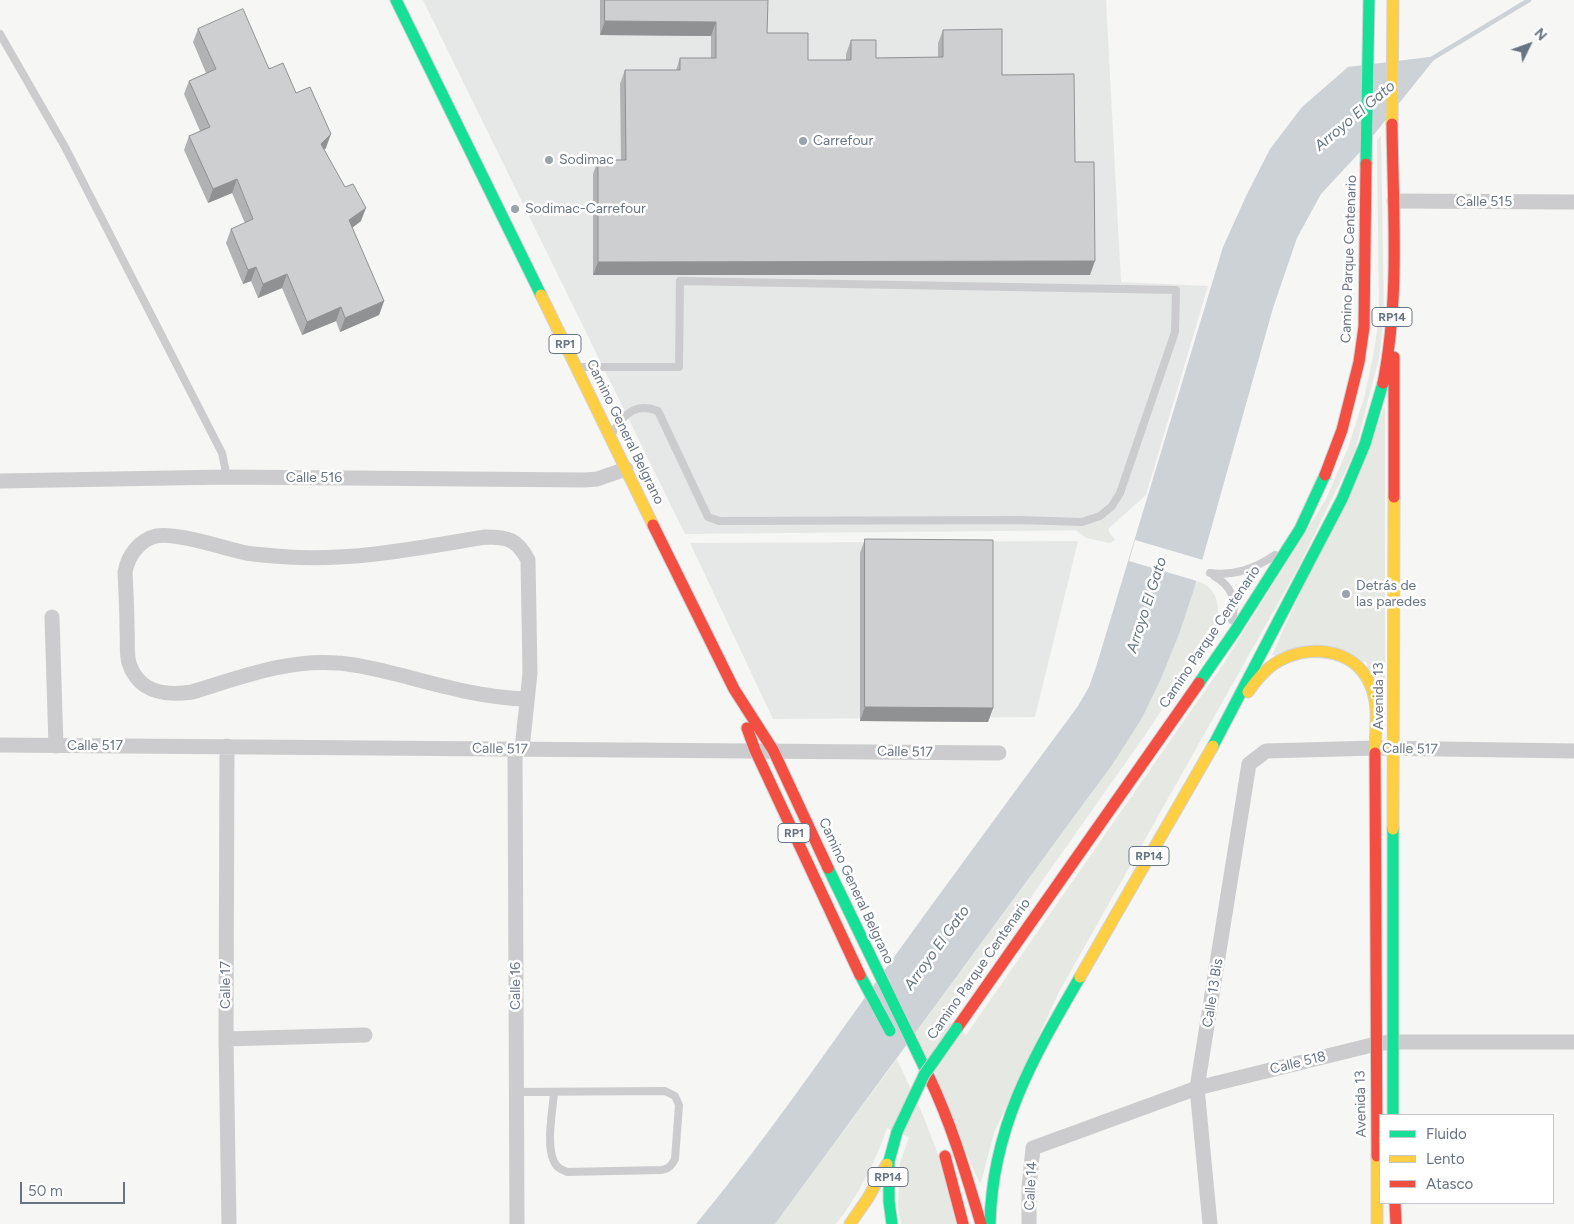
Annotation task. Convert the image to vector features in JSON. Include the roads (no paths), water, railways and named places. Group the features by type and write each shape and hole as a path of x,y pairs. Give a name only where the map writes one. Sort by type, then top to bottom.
{"main road":[{"name":"Camino General Belgrano","path":"396,0 734,689 773,750 867,951 942,1105 961,1156 981,1224"},
{"name":"Camino Parque Centenario","path":"892,1224 889,1201 889,1161 897,1132 924,1075 1235,631 1306,517 1327,471 1342,430 1359,362 1364,327 1369,0"},
{"name":"RP14","path":"990,1224 991,1190 996,1159 1004,1130 1028,1070 1230,715 1342,499 1373,422 1389,349 1394,278 1393,0"},
{"name":"Avenida 13","path":"1393,1114 1394,278"},
{"name":"Avenida 13","path":"1230,715 1256,681 1275,664 1303,653 1317,651 1338,654 1348,658 1366,676 1373,693 1375,707 1378,1224"},
{"name":"Camino General Belgrano","path":"734,689 755,750 860,975 894,1041"},
{"path":"912,1075 924,1101"},
{"path":"940,1143 950,1171 963,1224"},
{"path":"850,1224 868,1198 889,1161"},
{"path":"1395,1204 1396,1224"}],"street":[{"name":"Calle 515","path":"1394,201 1574,202"},
{"name":"Calle 516","path":"0,481 227,477 585,480 598,479 626,469"},
{"name":"Calle 16","path":"517,1224 518,749 527,699 530,673 528,560 522,548 513,540 499,537 484,537 387,554 313,558 247,553 178,537 155,536 142,543 132,552 127,563 125,572 129,662 136,677 146,688 177,694 192,692 287,665 309,662 364,666 470,693 527,699"},
{"path":"52,617 56,746"},
{"name":"Calle 517","path":"0,745 999,753"},
{"name":"Calle 17","path":"227,746 226,1040 229,1224"},
{"name":"Calle 517","path":"1249,764 1266,751 1374,748 1574,751"},
{"name":"Calle 13 Bis","path":"1210,1224 1197,1088 1249,764"},
{"path":"226,1040 365,1035"},
{"name":"Calle 518","path":"1033,1148 1197,1088 1376,1044 1392,1042 1574,1042"},
{"name":"Calle 14","path":"1029,1224 1029,1187 1033,1148"}],"lane":[{"path":"0,34 65,147 222,453 227,477"},
{"path":"576,367 679,367 680,282 1176,290 1175,332 1120,493 1112,506 1100,516 1082,522 1019,520 719,521 708,517 658,411 650,408 634,409 622,417 610,436"},
{"path":"1218,656 1231,625 1234,602 1228,586 1210,573 1224,575 1240,572 1263,562 1285,546 1306,517"},
{"path":"516,1092 665,1091 675,1096 679,1105 675,1159 667,1170 568,1172 558,1167 553,1160 550,1147 554,1092"}],"water":[{"path":"1437,56 1360,152 1321,194 1297,238 1273,308 1195,586 1179,634 1160,681 1141,720 1112,765 775,1224 696,1224 791,1101 1078,706 1089,687 1223,247 1270,149 1302,107 1348,67"}],"waterway":[{"name":"Arroyo El Gato","path":"1433,58 1529,0"}],"place":[{"name":"Carrefour","path":"803,141"},
{"name":"Sodimac","path":"549,160"},
{"name":"Sodimac-Carrefour","path":"515,209"},
{"name":"Detrás de las paredes","path":"1346,594"}]}
